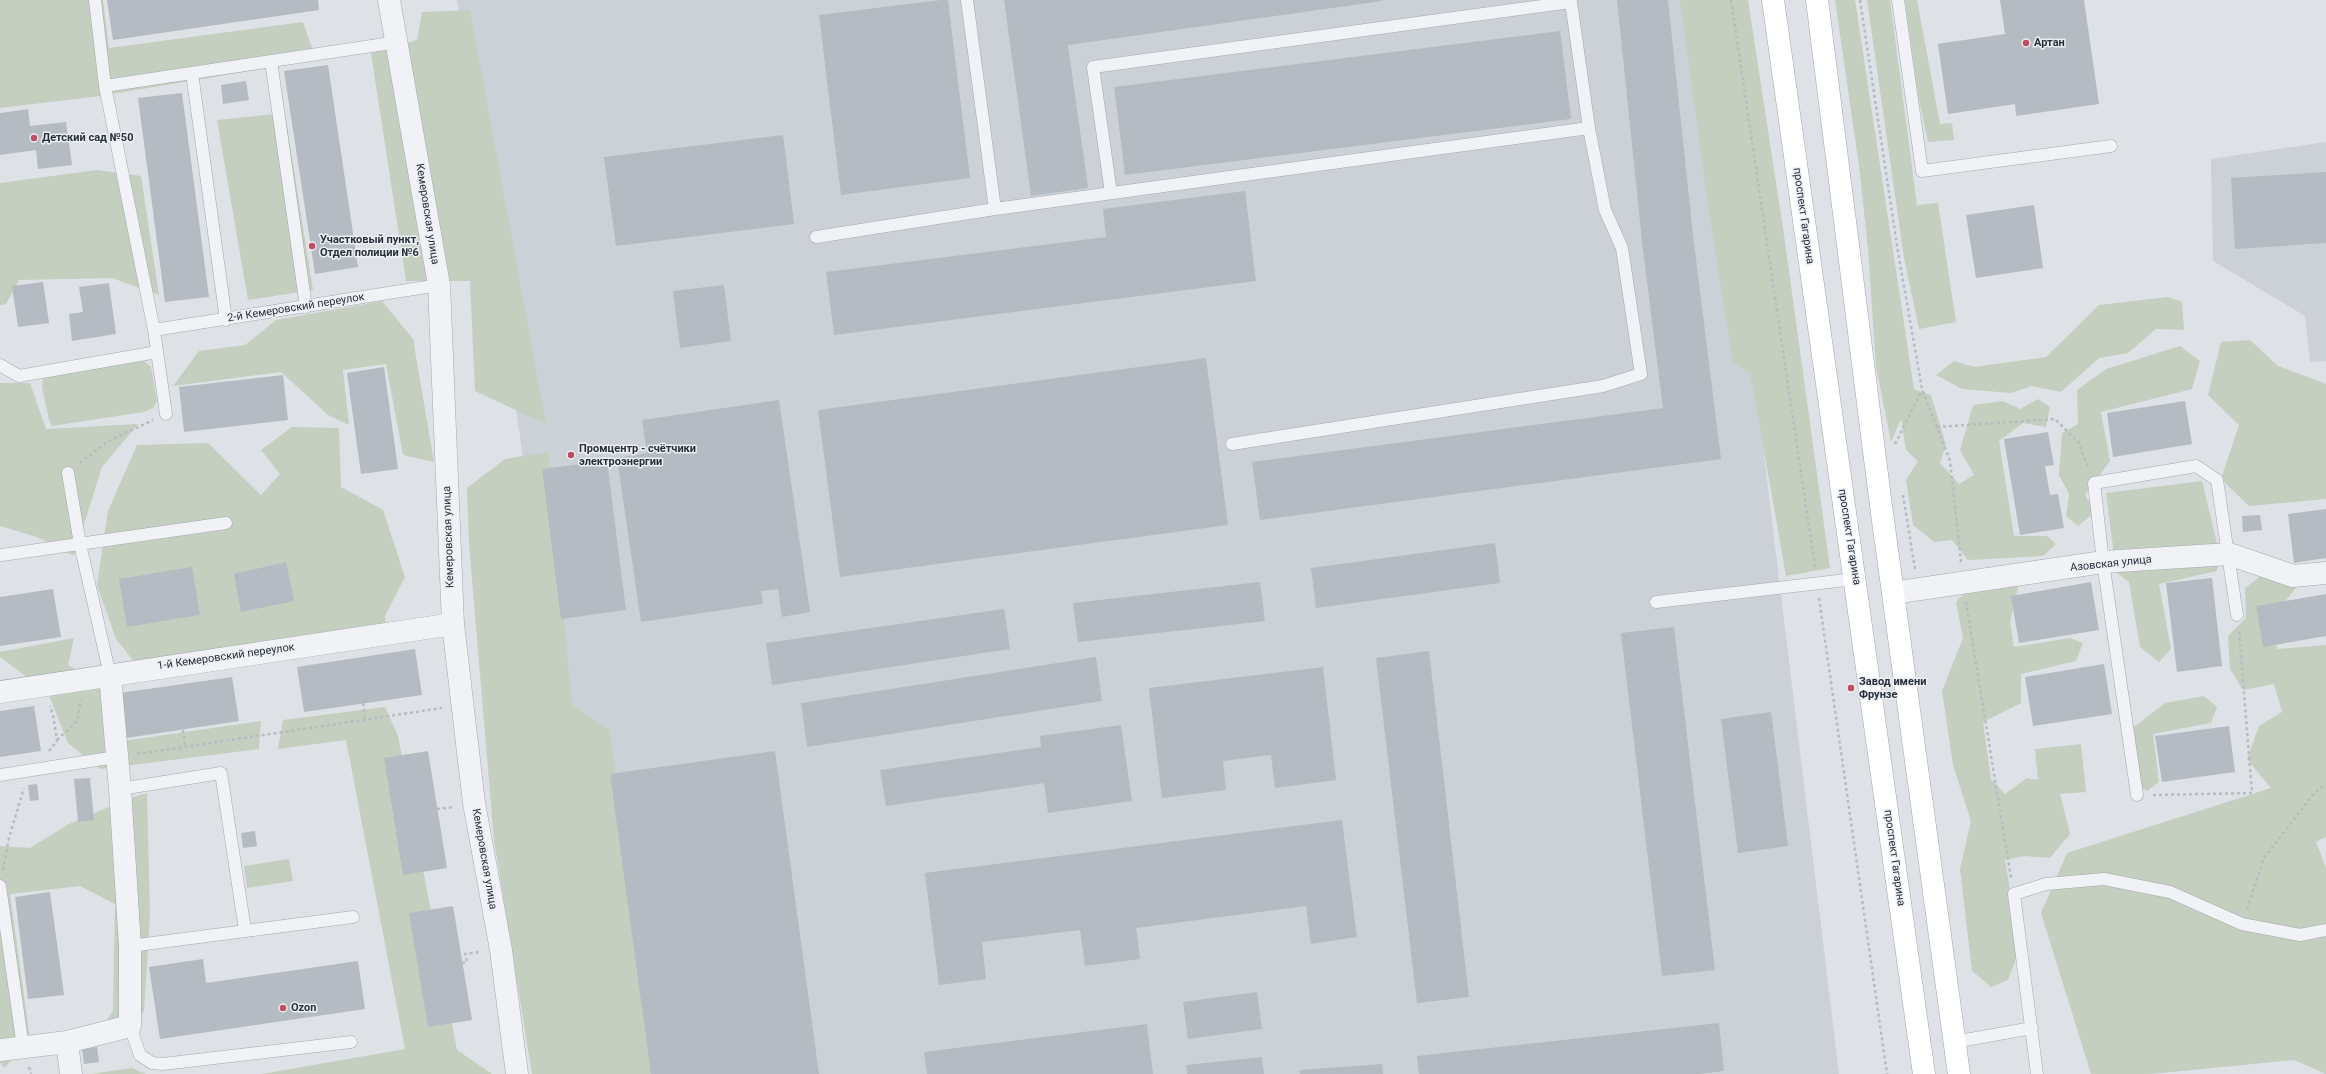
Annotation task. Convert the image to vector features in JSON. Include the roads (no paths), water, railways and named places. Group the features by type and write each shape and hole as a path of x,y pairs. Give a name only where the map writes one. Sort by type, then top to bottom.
{"main road":[{"name":"проспект Гагарина","path":"1773,0 1924,1074"},
{"path":"1817,0 1893,593 1958,1074"}],"street":[{"name":"Кемеровская улица","path":"390,0 439,285 453,624 461,706 474,803 501,950 517,1074"},
{"name":"Азовская улица","path":"1893,593 2103,562 2229,554 2293,576 2326,573"},
{"name":"1-й Кемеровский переулок","path":"0,692 453,624"},
{"path":"0,1050 67,1042 130,1026 130,946 120,789 110,675"},
{"path":"67,1042 71,1074"}],"lane":[{"path":"95,0 105,86 154,330 166,414"},
{"path":"966,0 995,209"},
{"path":"1898,0 1922,171 2111,146"},
{"path":"1111,193 1093,68 1571,2 1589,128 1605,210 1622,248 1640,374 1603,386 1232,444"},
{"path":"105,86 398,42"},
{"path":"271,61 306,307"},
{"path":"192,73 226,320"},
{"path":"816,237 995,209 1589,128"},
{"name":"2-й Кемеровский переулок","path":"154,330 226,320 439,285"},
{"path":"0,365 19,376 157,352"},
{"path":"2137,795 2103,562 2094,483 2196,466 2217,480 2237,615"},
{"path":"68,473 80,544 110,675"},
{"path":"2,555 226,523"},
{"path":"1656,602 1855,579"},
{"path":"0,774 116,757"},
{"path":"120,789 221,773 245,930"},
{"path":"2037,1074 2014,894 2046,884 2104,879 2170,892 2242,924 2300,935 2326,930"},
{"path":"0,886 23,1047"},
{"path":"130,946 354,917"},
{"path":"130,1026 140,1055 152,1063 163,1064 351,1042"},
{"path":"1954,1042 2032,1028"}],"place":[{"name":"Артан","path":"2026,43"},
{"name":"Детский сад №50","path":"34,138"},
{"name":"Участковый пункт, Отдел полиции №6","path":"312,246"},
{"name":"Промцентр - счётчики электроэнергии","path":"571,455"},
{"name":"Завод имени Фрунзе","path":"1851,688"},
{"name":"Ozon","path":"283,1008"}]}
